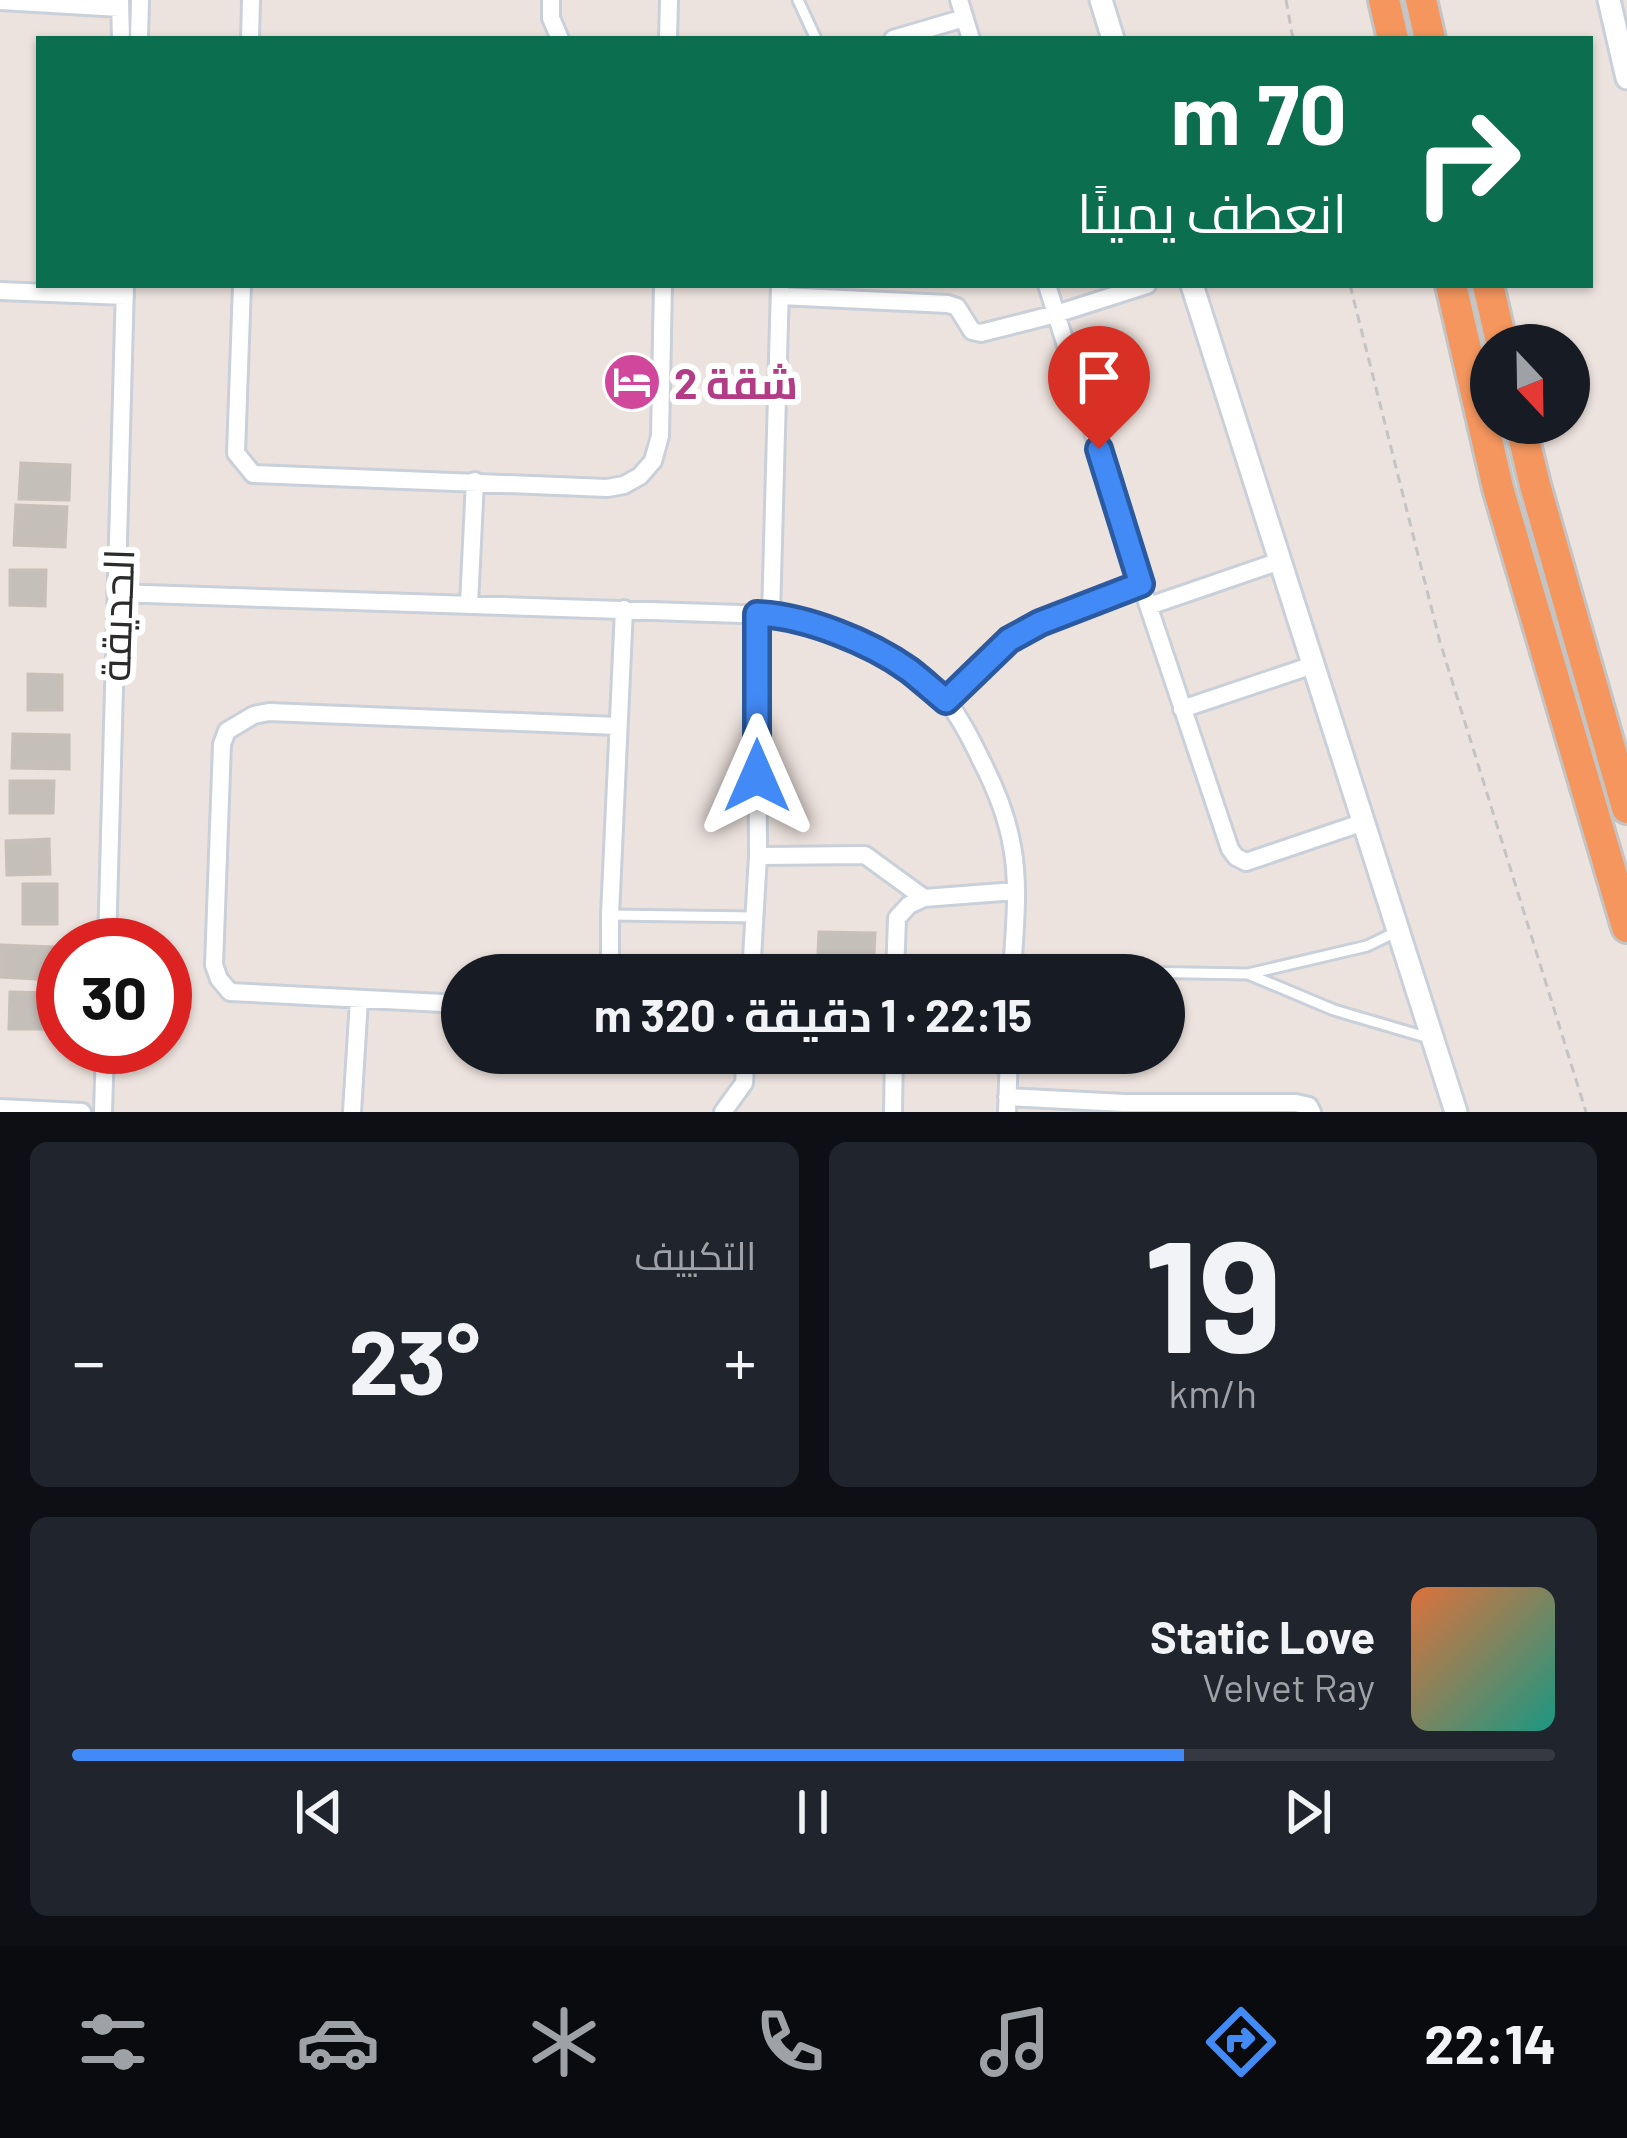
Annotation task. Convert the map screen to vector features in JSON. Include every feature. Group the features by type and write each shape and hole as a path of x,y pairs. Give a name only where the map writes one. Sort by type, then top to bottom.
{"highway":[{"path":"1384,0 1392,36"},
{"path":"1420,0 1429,36"},
{"path":"1452,288 1498,488 1627,927"},
{"path":"1489,288 1497,324"},
{"path":"1525,444 1627,808"}],"street":[{"path":"139,36 140,0"},
{"path":"250,36 251,0"},
{"path":"551,0 551,18 559,36"},
{"path":"668,36 669,0"},
{"path":"1101,0 1112,36"},
{"path":"1610,0 1627,78"},
{"path":"0,1 120,4 121,36"},
{"path":"900,36 962,9"},
{"path":"242,288 236,453 254,474 607,488 640,476 653,461 660,436 663,288"},
{"path":"1048,288 1230,849 1246,862 1364,822"},
{"path":"752,954 780,290 948,304 957,307 972,331 981,333 1138,288"},
{"path":"1193,288 1456,1112"},
{"path":"0,291 125,290"},
{"name":"الحديقة","path":"108,918 125,290"},
{"path":"469,604 475,481"},
{"path":"1149,606 1280,561"},
{"path":"946,701 1009,640 1141,584"},
{"path":"116,593 764,614 825,628 907,669 946,701 971,740 1000,803 1013,848 1013,954"},
{"path":"610,954 624,609"},
{"path":"1182,709 1313,665"},
{"path":"441,1003 230,992 219,979 214,965 222,745 227,731 269,712 617,727"},
{"path":"758,856 865,855 924,898"},
{"path":"896,954 897,919 909,905 924,898 1016,891"},
{"path":"352,1112 359,1000"},
{"path":"104,1112 105,1074"},
{"path":"723,1112 744,1083 745,1074"},
{"path":"893,1112 894,1074"},
{"path":"1008,1074 1007,1105 1125,1108 1296,1103 1309,1106 1312,1112"},
{"path":"0,1108 82,1112"}],"lane":[{"path":"798,0 815,36"},
{"path":"610,916 755,917"},
{"path":"1185,973 1248,974 1367,946 1398,930"},
{"path":"1248,974 1334,1010 1433,1039"}],"path":[{"path":"1286,0 1293,36"},
{"path":"1351,288 1440,642 1586,1112"}],"building":[{"path":"21,463 70,465 69,500 19,499"},
{"path":"16,505 67,507 65,547 14,545"},
{"path":"10,570 46,570 45,606 10,605"},
{"path":"28,674 62,675 62,710 28,710"},
{"path":"13,734 69,735 69,769 12,768"},
{"path":"10,781 54,781 53,813 10,813"},
{"path":"49,839 50,874 7,875 6,841"},
{"path":"23,884 57,884 57,918 36,918 36,924 23,924"},
{"path":"819,932 875,933 874,954 818,954"},
{"path":"0,945 36,946 36,979 0,977"},
{"path":"10,992 36,993 36,1029 9,1029"}],"place":[{"name":"شقة 2","path":"632,382"}],"route":[{"path":"757,776 757,614 825,628 860,644 907,669 946,701 1009,640 1141,584 1099,449"}]}
